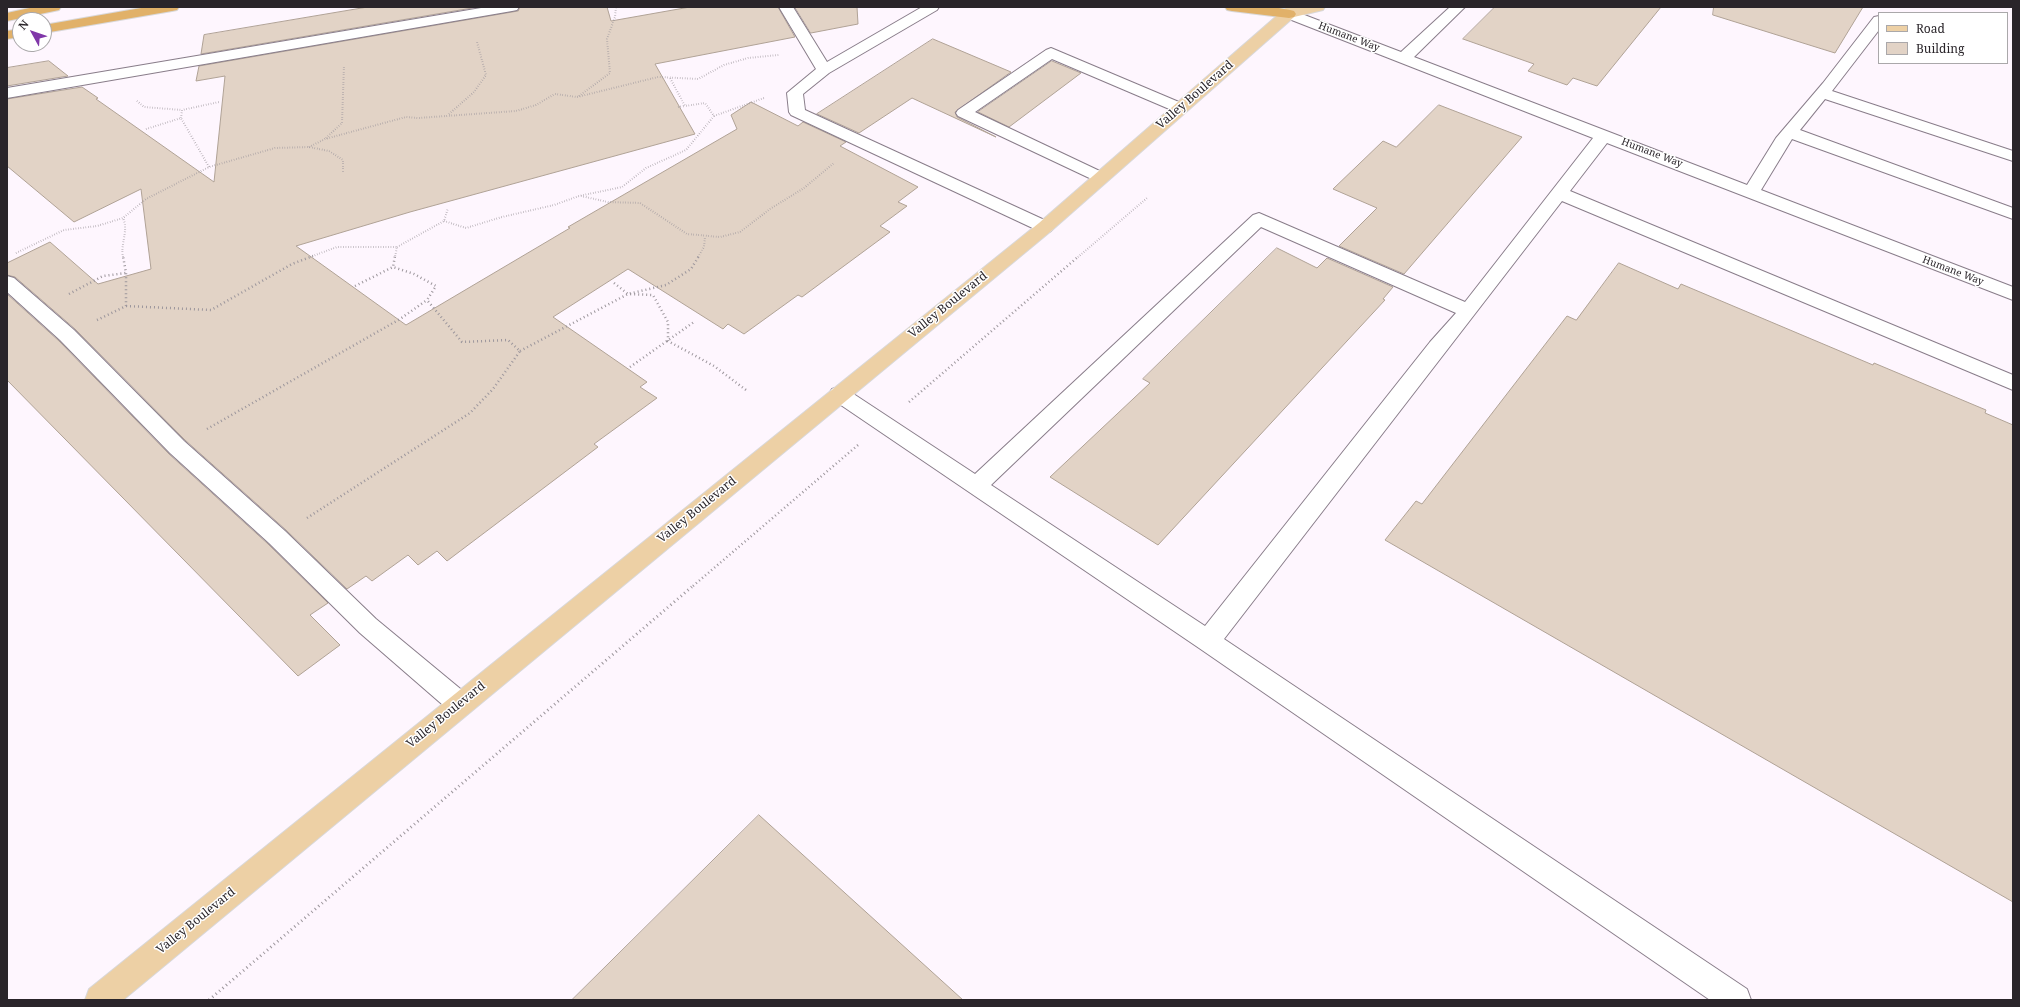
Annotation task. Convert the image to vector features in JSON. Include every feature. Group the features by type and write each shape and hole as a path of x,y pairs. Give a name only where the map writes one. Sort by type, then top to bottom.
{"highway":[{"path":"7,17 54,7"},
{"path":"52,28 172,7"},
{"path":"1232,7 1288,9"}],"main road":[{"name":"Valley Boulevard","path":"100,1000 1045,227 1180,108 1288,9 1318,7"}],"street":[{"path":"7,93 512,7"},
{"path":"786,7 824,70"},
{"path":"932,7 824,70 794,93 797,112 1045,227"},
{"path":"1404,58 1458,7"},
{"name":"Humane Way","path":"1288,9 1404,58 2013,294"},
{"path":"1751,192 1782,141 1878,21"},
{"path":"1100,178 964,114 1051,54 1180,108"},
{"path":"1822,93 2013,156"},
{"path":"1789,132 2013,214"},
{"path":"1208,641 1437,347 1468,311 1604,135"},
{"path":"1558,193 2013,383"},
{"path":"977,486 1259,219 1468,311"},
{"path":"7,282 67,335 177,446 277,537 368,626 460,704"},
{"path":"839,394 1208,641 1736,1000"}],"path":[{"path":"577,97 610,73 607,39 615,17 616,7"},
{"path":"448,115 474,92 486,75 472,14"},
{"path":"325,139 342,123 344,81 342,36"},
{"path":"309,147 325,139 406,117 418,118 516,111 536,105 555,94 577,97 658,77 698,79 724,66 748,58 813,52"},
{"path":"670,78 685,106"},
{"path":"444,221 466,228 502,217 554,205 578,196 622,187 646,168 686,150 714,116 732,111 750,100 794,93"},
{"path":"132,98 144,107 182,110 219,102"},
{"path":"678,107 705,103 714,116"},
{"path":"182,110 181,118 209,167"},
{"path":"146,129 181,118"},
{"path":"578,196 608,202 640,203 687,234 705,238 720,237 740,232 770,209 804,188 861,143"},
{"path":"14,254 64,230 97,226 124,218 146,198 209,167 275,148 309,147 329,151 343,160 342,172"},
{"path":"210,1000 1147,198"},
{"path":"67,335 126,306 210,310 292,264 337,247 379,248 397,246 444,221 448,208"},
{"path":"124,218 125,237 121,249 126,273 126,306"},
{"path":"277,537 470,413 493,389 520,351 628,294 666,285 691,268 704,247 705,238"},
{"path":"393,267 397,246"},
{"path":"177,446 400,318 427,300 436,286 414,274 393,267 355,286"},
{"path":"38,310 103,276 126,273"},
{"path":"614,283 628,294 653,295 668,322 668,341"},
{"path":"427,300 462,342 508,340 520,351"},
{"path":"630,367 694,322"},
{"path":"668,341 714,366 746,390"}],"building":[{"path":"368,7 478,7 201,54 204,35"},
{"path":"520,7 607,7 611,21 690,7 778,7 795,37 655,64 695,134 410,212 296,246 406,325 570,228 568,227 737,129 731,115 751,102 798,126 803,122 846,142 840,146 918,187 898,202 907,206 880,226 890,232 802,297 798,295 744,334 728,324 723,329 628,269 553,317 647,382 640,387 657,398 594,444 598,447 447,561 437,551 418,565 408,555 372,581 366,576 347,589 286,530 185,440 75,329 15,277 7,275 7,263 50,242 98,284 151,269 141,189 74,222 7,166 7,99 82,87 98,98 96,99 214,182 225,76 196,81 199,66 518,11"},
{"path":"795,7 857,7 858,24 811,33"},
{"path":"1495,7 1661,7 1597,86 1573,78 1567,85 1528,71 1534,64 1463,39"},
{"path":"1714,7 1863,7 1835,53 1713,15"},
{"path":"933,39 1011,72 955,112 957,117 996,137 912,98 859,133 817,114"},
{"path":"49,61 68,76 7,86 7,68"},
{"path":"1052,61 1081,73 1009,127 978,112"},
{"path":"1439,105 1522,137 1404,274 1339,246 1377,208 1333,189 1383,141 1396,147"},
{"path":"1277,248 1317,268 1327,258 1393,287 1383,299 1385,300 1158,545 1050,477 1150,383 1143,379"},
{"path":"1619,263 1678,289 1681,284 1873,365 1874,363 1986,410 1985,413 2013,425 2013,902 1385,540 1416,501 1422,504 1567,316 1576,320"},
{"path":"7,294 59,341 169,454 268,544 328,603 310,615 340,645 298,676 7,380"},
{"path":"759,815 781,835 963,1000 572,1000"}]}
